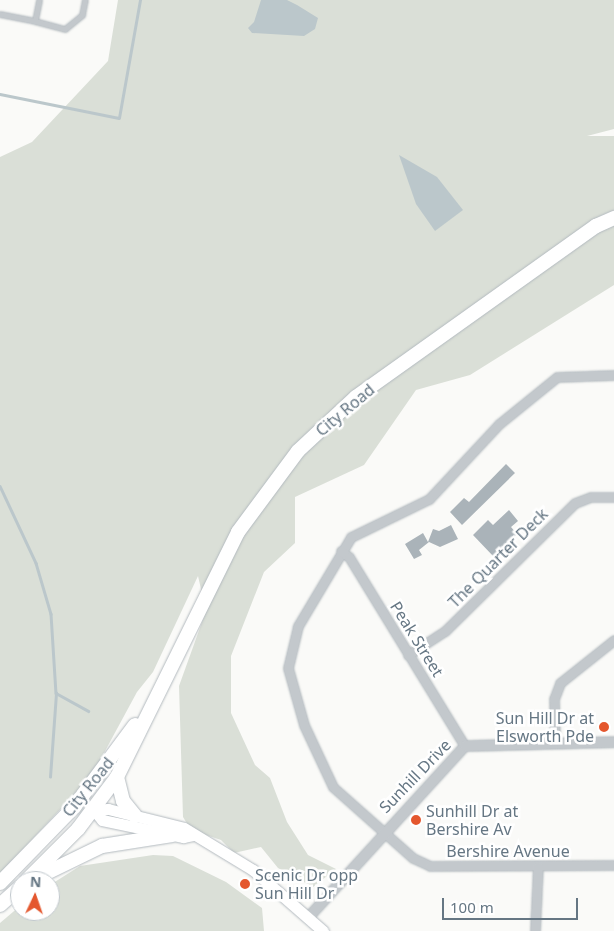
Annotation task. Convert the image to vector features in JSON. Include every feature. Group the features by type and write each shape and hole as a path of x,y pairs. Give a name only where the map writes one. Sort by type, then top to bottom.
{"highway":[{"name":"City Road","path":"36,871 94,810 117,777 238,532 298,451 356,397 596,226 614,218"},
{"name":"City Road","path":"0,884 62,821 105,768 165,682"},
{"path":"62,821 94,810 105,768"},
{"path":"117,777 123,801 135,816"},
{"path":"51,871 102,846 172,835"},
{"path":"0,905 10,896"}],"main road":[{"path":"94,810 108,809 184,828 253,870 323,931"},
{"path":"94,810 102,820 172,835 194,835"}],"street":[{"name":"Bershire Avenue","path":"614,375 557,377 499,424 429,499 351,537 298,626 288,668 304,725 333,787 413,858 430,866 614,865"},
{"name":"The Quarter Deck","path":"408,655 445,631 575,503 591,497 614,497"},
{"name":"Peak Street","path":"341,551 349,557 465,746"},
{"path":"555,742 554,699 560,683 614,640"},
{"name":"Sunhill Drive","path":"308,918 383,832 465,746 555,742 614,742"},
{"path":"535,931 538,866"}],"lane":[{"path":"35,21 39,0"},
{"path":"0,14 65,29 82,15 85,0"}],"shaded area":[{"path":"118,0 614,0 614,129 587,136 614,136 614,285 470,375 416,390 364,465 295,497 295,543 264,572 231,656 231,713 255,765 270,778 287,822 308,855 336,869 313,887 278,868 261,847 234,853 221,840 191,830 183,817 179,686 206,611 198,576 153,672 137,692 91,777 0,873 0,157 32,142 108,61"},
{"path":"261,0 287,0 297,5 318,18 315,29 304,36 252,33 248,28 254,22"},
{"path":"399,155 437,177 463,210 435,231 416,204"},
{"path":"153,855 173,856 226,882 262,908 264,931 0,931 0,923 10,914 10,921 60,921 60,879 80,866"}],"building":[{"path":"506,464 515,473 462,525 450,512 464,498 469,502"},
{"path":"509,510 518,521 511,527 517,534 493,556 473,535 488,520 493,525"},
{"path":"451,525 458,539 440,547 429,542 419,550 422,555 414,559 405,544 423,533 428,542 433,529 439,531"}],"waterway":[{"path":"0,94 119,118 140,0"},
{"path":"0,486 36,563 51,614 56,693 88,711"},
{"path":"50,777 56,693"}],"place":[{"name":"Sun Hill Dr at Elsworth Pde","path":"604,727"},
{"name":"Sunhill Dr at Bershire Av","path":"416,820"},
{"name":"Scenic Dr opp Sun Hill Dr","path":"245,884"}]}
